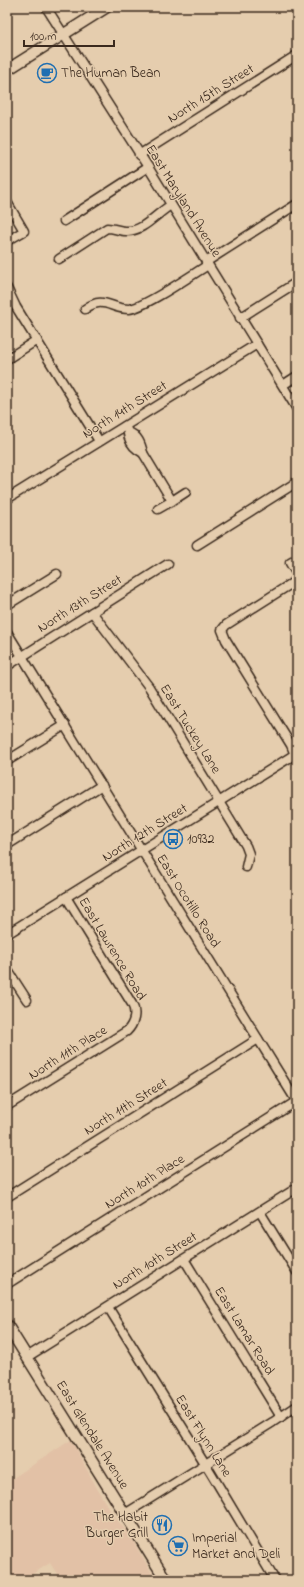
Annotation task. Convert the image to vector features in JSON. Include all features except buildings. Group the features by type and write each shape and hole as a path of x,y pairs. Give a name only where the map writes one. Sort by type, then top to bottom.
{"main road":[{"path":"7,70 107,7"},
{"name":"East Glendale Avenue","path":"7,1325 166,1580"}],"street":[{"name":"East Maryland Avenue","path":"46,7 148,168 297,409"},
{"name":"North 15th Street","path":"139,155 297,55"},
{"path":"64,221 148,168"},
{"path":"7,202 24,230 7,241"},
{"path":"85,309 93,303 103,303 130,309 143,305 297,204"},
{"path":"59,259 107,228 125,231 135,230 153,219 161,211 171,205"},
{"path":"240,318 297,282"},
{"path":"7,288 16,307 100,441"},
{"path":"7,358 37,340"},
{"name":"North 14th Street","path":"7,499 100,441 127,429 257,344"},
{"path":"283,385 297,376"},
{"path":"127,429 128,438 135,442 135,449 142,453 172,501"},
{"path":"197,545 297,482"},
{"path":"158,509 186,492"},
{"path":"294,561 297,574"},
{"name":"North 13th Street","path":"7,666 168,564"},
{"path":"7,605 57,574"},
{"path":"296,756 291,745 226,640 222,630 226,625 297,580"},
{"name":"East Tuckey Lane","path":"92,612 149,688 219,801 246,846 249,854 246,867"},
{"name":"East Ocotillo Road","path":"7,632 297,1102"},
{"path":"7,761 65,725"},
{"name":"North 12th Street","path":"7,934 219,801 296,756"},
{"path":"7,845 102,786"},
{"name":"East Lawrence Road","path":"66,897 135,1008 135,1014"},
{"path":"7,969 26,1000"},
{"name":"North 11th Place","path":"7,1106 127,1031 131,1027 135,1014"},
{"name":"North 11th Street","path":"7,1197 258,1039"},
{"name":"North 10th Place","path":"7,1284 297,1102"},
{"name":"North 10th Street","path":"27,1357 297,1188"},
{"path":"260,1212 297,1272"},
{"name":"East Lamar Road","path":"184,1259 281,1417"},
{"name":"East Flynn Lane","path":"108,1307 275,1580"},
{"path":"125,1514 297,1406"}],"shaded area":[{"path":"71,1440 100,1494 113,1515 128,1533 156,1580 61,1580 50,1563 23,1580 7,1580 7,1482"}],"place":[{"name":"The Human Bean","path":"47,73"},
{"name":"10932","path":"173,839"},
{"name":"The Habit Burger Grill","path":"162,1525"},
{"name":"Imperial Market and Deli","path":"178,1546"}]}
